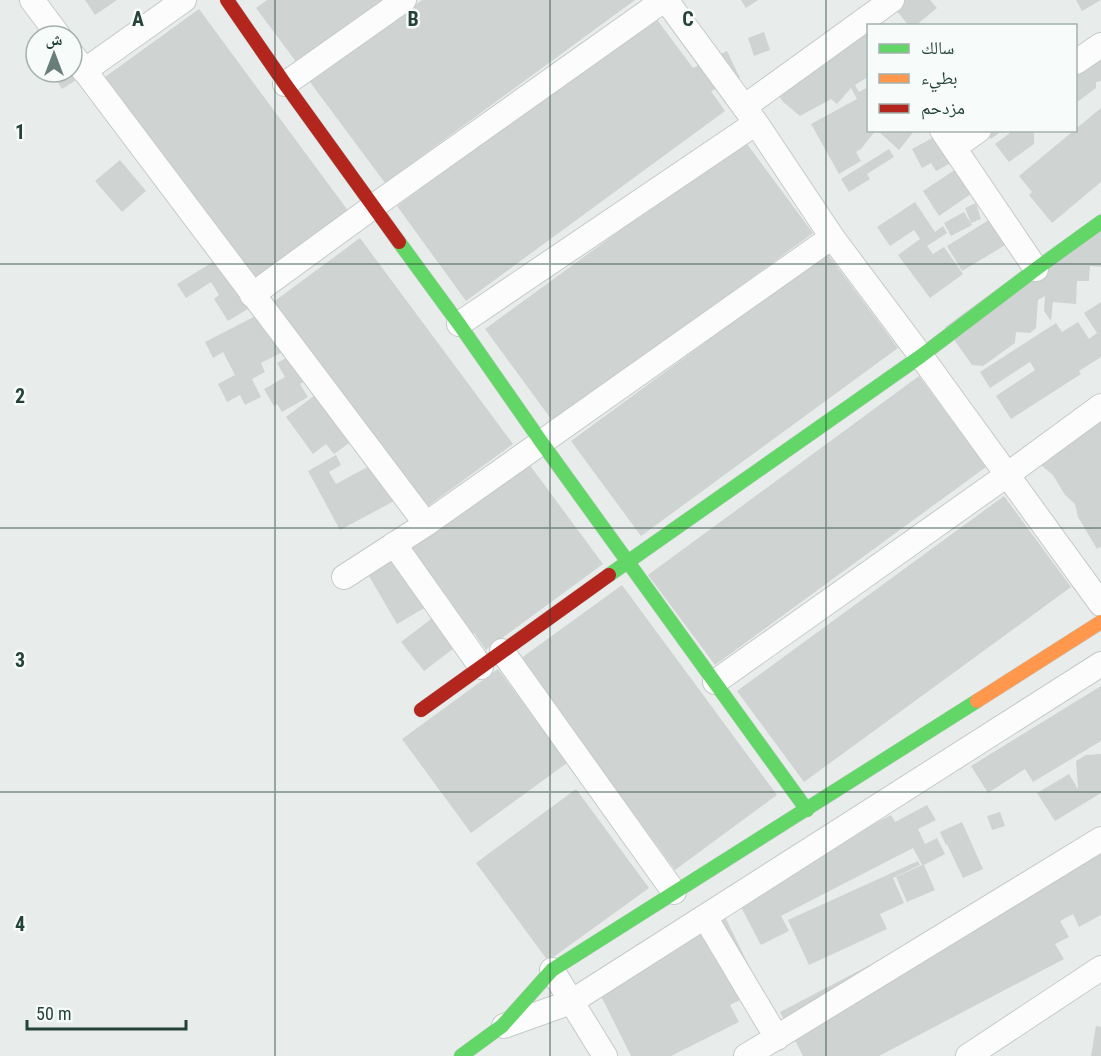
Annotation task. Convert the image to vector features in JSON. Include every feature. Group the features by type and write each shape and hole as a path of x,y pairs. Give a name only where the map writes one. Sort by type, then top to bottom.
{"street":[{"path":"32,0 49,24"},
{"path":"84,59 184,0"},
{"path":"285,84 404,0"},
{"path":"252,295 665,0 750,115 831,237 921,356 1101,604"},
{"path":"868,24 892,0"},
{"path":"235,3 285,84 807,810"},
{"path":"459,324 750,115 864,28"},
{"path":"1077,61 1101,45"},
{"path":"84,71 426,524"},
{"path":"972,132 948,139 1036,268"},
{"path":"421,711 502,651 921,356 1036,268 1101,222"},
{"path":"344,577 426,524 831,237"},
{"path":"715,682 1101,406"},
{"path":"394,544 481,667"},
{"path":"461,1056 502,1026 552,970 1101,622"},
{"path":"502,651 674,892"},
{"path":"502,1026 571,1002 1101,664"},
{"path":"751,1055 1101,839"},
{"path":"705,917 777,1038"},
{"path":"968,1056 1101,968"},
{"path":"552,970 605,1056"}],"building":[{"path":"85,0 117,0 95,15"},
{"path":"267,0 383,0 297,63 256,8"},
{"path":"422,0 635,0 385,183 310,82"},
{"path":"741,0 758,0 746,8"},
{"path":"888,0 930,0 937,8 917,24 907,24"},
{"path":"1076,0 1101,0 1082,11"},
{"path":"199,9 349,212 256,280 105,77"},
{"path":"655,17 693,68 727,51 740,78 711,91 725,111 466,301 397,206"},
{"path":"867,26 867,78 855,85 859,92 867,88 867,132 874,132 856,152 861,161 839,174 811,124 857,99 851,88 837,104 831,99 800,116 782,101 768,74"},
{"path":"764,32 770,50 754,56 748,38"},
{"path":"1101,33 1101,81 1096,82 1096,88 1077,102 1077,50"},
{"path":"59,84 70,84 62,89"},
{"path":"1101,108 1101,182 1052,223 1029,195 1032,192 1019,176 1072,132 1077,132 1077,128"},
{"path":"879,132 913,132 899,150"},
{"path":"943,132 949,132 968,154 936,171 931,163 922,168 912,149"},
{"path":"986,132 1000,132 991,139"},
{"path":"1011,132 1034,132 1034,144 1009,162 995,144"},
{"path":"744,140 813,233 554,423 485,329"},
{"path":"889,149 894,157 867,174 870,179 849,192 841,179"},
{"path":"120,160 146,191 122,212 95,181"},
{"path":"968,161 984,185 939,216 923,191"},
{"path":"915,202 935,232 943,226 947,233 927,246 933,254 944,247 963,274 930,298 898,255 920,239 914,230 890,246 877,227"},
{"path":"976,203 981,219 971,223 965,208"},
{"path":"1008,208 1024,234 962,271 947,246"},
{"path":"964,212 972,225 951,236 944,223"},
{"path":"1101,213 1101,267 1090,266 1089,281 1077,281 1076,304 1053,302 1051,321 1044,311 1045,296 1038,300 1036,328 1030,333 1016,332 1015,343 983,366 972,365 945,327"},
{"path":"360,238 513,444 424,509 411,492 340,530 308,471 336,455 341,465 329,472 336,484 386,457 366,431 334,454 326,444 313,454 286,417 331,383 319,373 300,384 308,397 282,412 277,404 274,406 264,389 285,377 277,363 305,348 272,303"},
{"path":"827,253 898,348 641,536 571,441"},
{"path":"226,254 265,299 228,321 214,299 219,295 211,282 186,298 177,284"},
{"path":"1101,302 1101,357 1079,371 1081,374 1011,419 996,396 1035,370 1030,362 990,388 980,372 1056,323 1062,332 1078,322 1089,339 1097,333 1084,313"},
{"path":"267,310 296,345 261,363 265,372 252,379 261,397 245,405 240,395 227,402 218,384 235,375 223,352 213,358 205,342"},
{"path":"919,376 986,467 715,665 648,575"},
{"path":"1101,393 1101,547 1097,549 1078,517 1075,504 1065,495 1053,475 1031,457 1090,406"},
{"path":"526,460 603,564 486,650 474,633 424,671 401,642 452,603 424,566 443,597 397,624 356,554 401,527"},
{"path":"1004,496 1071,587 804,782 737,691"},
{"path":"622,585 777,795 675,870 520,659"},
{"path":"498,669 567,763 471,833 402,739"},
{"path":"1101,686 1101,741 1033,782 1025,769 988,793 971,766"},
{"path":"1101,754 1101,793 1055,821 1037,793 1069,774 1078,789 1076,761 1086,755"},
{"path":"576,789 649,888 548,961 476,863"},
{"path":"927,805 936,820 918,829 925,844 937,838 945,854 924,865 935,890 907,902 896,877 922,865 913,848 781,916 789,931 761,945 735,896 891,815 895,822"},
{"path":"1000,812 1005,826 992,830 987,816"},
{"path":"962,822 983,869 963,878 940,832"},
{"path":"1101,841 1101,915 1079,927 1073,914 1060,921 1069,937 1055,944 1064,959 879,1056 803,1056 780,1012 1067,862"},
{"path":"918,861 920,865 893,878 904,903 880,914 887,929 809,965 788,920"},
{"path":"725,917 761,990 730,1005 739,1022 671,1056 631,1056 594,982"},
{"path":"1096,1026 1101,1027 1101,1056 1091,1056"}],"traffic: fast":[{"path":"609,575 921,356 1101,222"},
{"path":"399,242 807,810"},
{"path":"461,1056 502,1026 552,970 977,701"}],"traffic: slow":[{"path":"977,701 1101,622"}],"traffic: jam":[{"path":"227,0 399,242"},
{"path":"421,710 609,575"}]}
